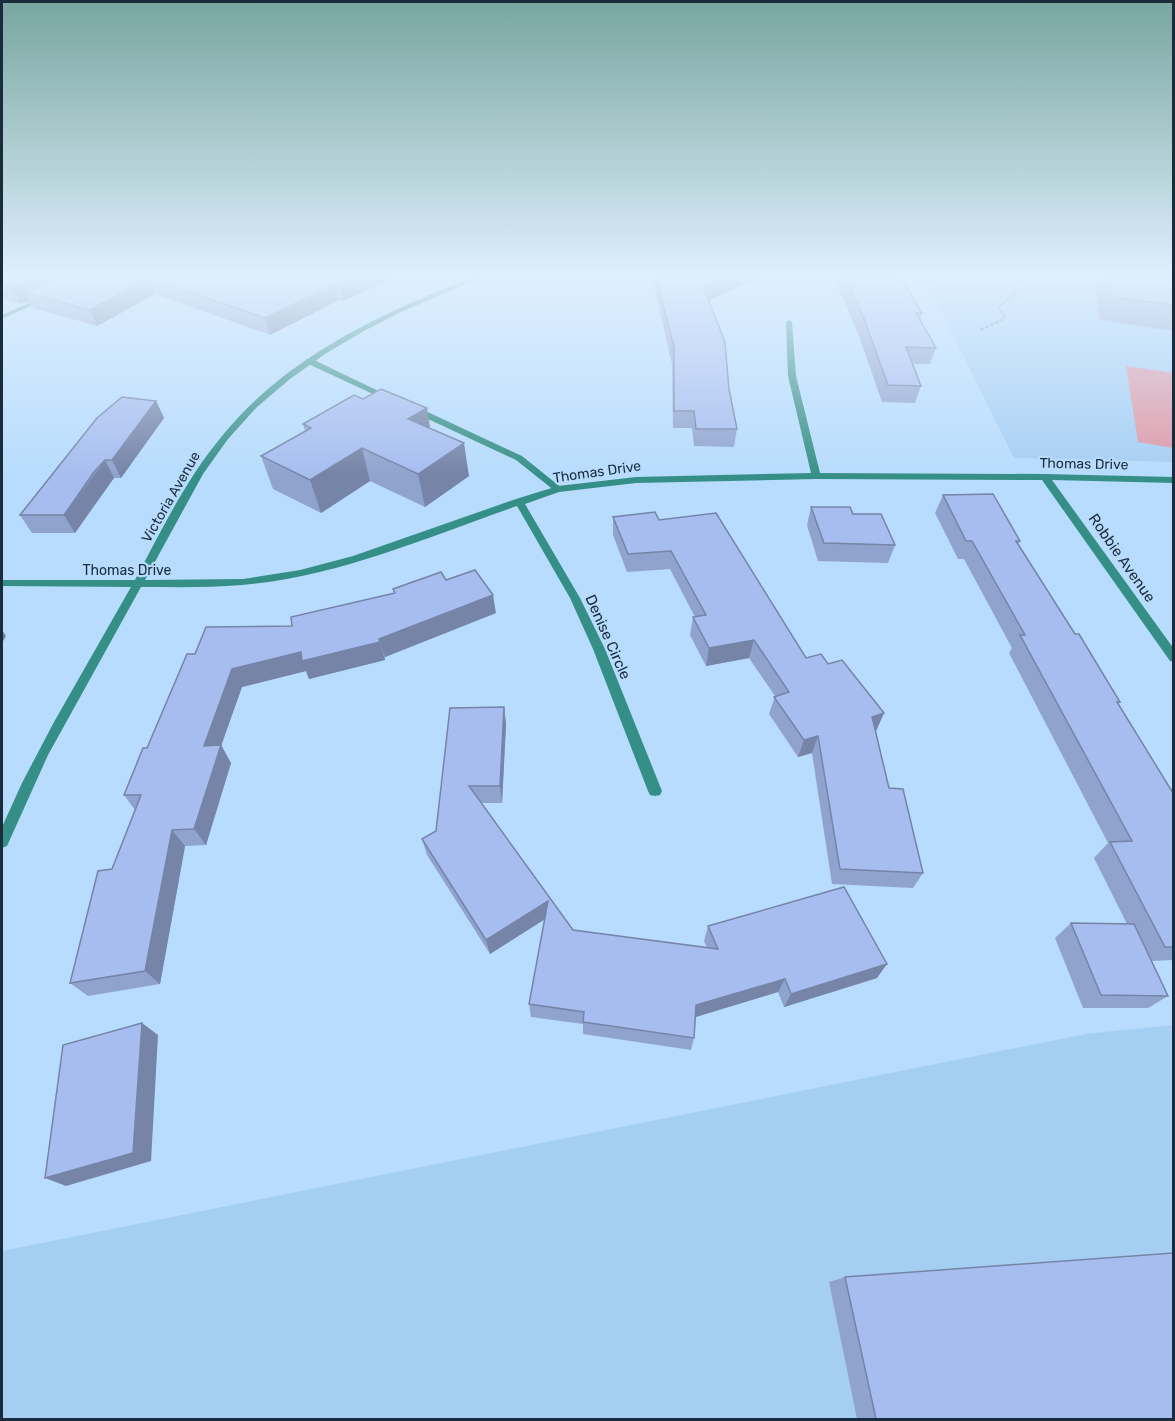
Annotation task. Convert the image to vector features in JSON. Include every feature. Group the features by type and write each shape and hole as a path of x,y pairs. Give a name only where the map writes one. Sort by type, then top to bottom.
{"street":[{"name":"Victoria Avenue","path":"2,842 13,813 61,718 139,584 199,473 220,444 263,398 309,361 340,343"},
{"path":"790,343 792,376 816,476"},
{"path":"309,361 393,400"},
{"path":"404,405 519,458 558,489"},
{"name":"Thomas Drive","path":"2,583 243,582 300,573 356,559 558,489 668,477 1045,477 1173,480"},
{"name":"Robbie Avenue","path":"1045,477 1173,658"},
{"name":"Denise Circle","path":"519,501 580,608 599,649 656,791"}],"shaded area":[{"path":"957,343 1173,343 1173,462 1014,458"},
{"path":"1126,366 1173,373 1173,448 1138,442"},
{"path":"1173,1025 1173,1419 2,1420 2,1251 1086,1034"}],"building":[{"path":"673,343 725,343 729,389 737,429 696,429 694,411 674,411"},
{"path":"873,343 933,343 936,348 906,347 921,386 888,385"},
{"path":"381,389 427,408 408,419 464,443 418,474 362,448 310,480 261,456 311,428 303,424 354,395 363,399"},
{"path":"122,397 156,401 112,460 105,460 94,472 64,515 20,515 97,418"},
{"path":"993,494 1020,541 1016,541 1075,634 1079,634 1120,702 1117,702 1173,793 1173,947 1165,947 1110,842 1132,841 1020,635 1025,635 972,541 966,541 943,495"},
{"path":"811,507 850,507 853,514 881,514 895,545 824,543"},
{"path":"655,512 659,520 716,513 806,658 821,654 828,664 842,660 884,713 872,717 889,788 903,789 923,873 840,869 818,736 804,740 774,697 789,692 754,640 709,648 693,617 706,615 671,551 628,554 613,517"},
{"path":"475,570 493,595 379,639 380,642 302,661 301,652 232,669 204,746 221,745 194,829 172,830 145,971 70,983 98,871 112,869 141,795 124,795 143,748 147,748 187,654 195,654 206,627 292,626 291,617 395,593 393,589 441,572 446,580"},
{"path":"504,707 500,786 469,786 573,930 718,949 708,926 844,887 887,964 791,994 785,979 696,1005 694,1038 583,1022 584,1012 529,1004 548,901 486,940 422,839 436,831 450,708"},
{"path":"1071,923 1134,924 1168,996 1101,995"},
{"path":"142,1023 133,1153 45,1178 63,1045"},
{"path":"1173,1253 1173,1419 876,1419 845,1277"}]}
